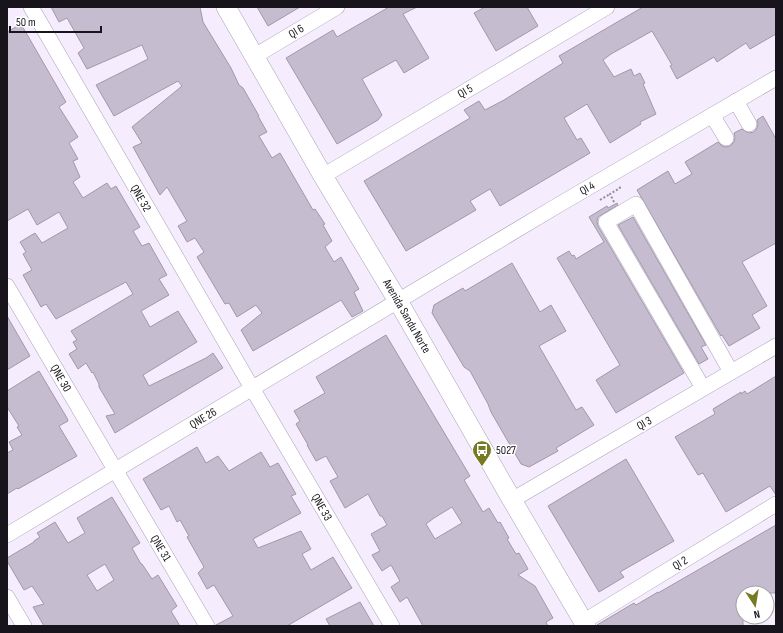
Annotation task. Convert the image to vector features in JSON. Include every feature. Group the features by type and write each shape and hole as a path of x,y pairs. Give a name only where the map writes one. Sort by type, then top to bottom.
{"main road":[{"name":"Avenida Sandu Norte","path":"226,7 322,176 398,301 512,500 591,622"}],"street":[{"name":"QNE 32","path":"31,7 252,388"},
{"name":"QI 6","path":"255,56 337,7"},
{"name":"QI 5","path":"322,176 607,7"},
{"name":"QI 4","path":"398,301 776,78"},
{"path":"736,101 749,124"},
{"path":"712,115 726,138"},
{"path":"703,388 606,222 636,204 731,372"},
{"name":"QNE 30","path":"7,286 115,470"},
{"name":"QNE 26","path":"7,535 398,301"},
{"name":"QI 3","path":"512,500 776,346"},
{"name":"QNE 33","path":"252,388 392,626"},
{"name":"QNE 31","path":"115,470 207,626"},
{"name":"QI 2","path":"591,622 776,504"},
{"path":"7,597 24,626"}],"path":[{"path":"600,200 610,194"}],"building":[{"path":"51,7 200,7 203,22 231,68 239,85 243,88 267,132 259,136 272,158 280,153 313,210 315,209 325,224 323,225 332,241 325,247 334,262 341,257 359,289 354,292 363,311 352,317 341,300 253,351 241,330 262,313 256,305 237,317 229,303 225,304 197,257 204,252 195,238 187,242 178,226 187,221 167,187 160,195 133,147 142,143 132,127 182,86 178,81 114,116 96,85 148,59 142,45 87,69 78,53 84,48 67,18 59,22"},
{"path":"257,7 300,7 268,26"},
{"path":"389,7 417,7 403,14 429,58 404,73 396,60 362,79 382,115 378,120 337,144 286,58 333,30 337,37"},
{"path":"485,7 527,7 538,26 496,51 474,13"},
{"path":"643,7 776,7 776,34 750,49 746,43 717,62 714,57 677,79 670,66 672,65 652,31 611,54 603,60 614,77 631,69 634,76 640,73 645,83 643,84 656,114 640,122 641,124 610,143 587,104 564,118 577,140 581,138 590,153 500,206 490,189 470,201 476,210 406,251 364,181 470,118 464,110 479,101 485,110 504,100 563,63 559,56"},
{"path":"21,24 66,102 59,107 78,137 69,143 78,159 73,161 80,177 73,182 83,198 107,183 111,189 116,186 140,227 133,231 142,246 149,243 167,275 159,279 169,295 141,311 150,327 178,311 197,342 143,375 149,386 206,358 213,353 223,368 115,433 106,416 115,414 99,387 93,372 92,373 86,363 78,369 69,354 77,349 73,342 77,340 71,331 133,294 126,282 56,319 46,304 41,307 23,275 32,270 23,254 26,252 20,242 35,233 42,243 68,228 59,212 37,225 28,209 7,221 7,32"},
{"path":"763,116 776,139 776,243 742,262 767,306 752,315 760,328 729,346 722,335 721,336 637,190 668,171 675,184 692,174 685,162 718,142 722,146 730,146 734,142 734,133 742,129 749,133 754,132 758,124 757,120"},
{"path":"617,203 618,205 598,217 598,226 684,373 616,413 596,380 620,365 557,258 569,251 576,259 604,242 589,217 607,206 608,208"},
{"path":"633,217 706,345 701,347 708,359 699,364 618,225"},
{"path":"512,263 540,312 551,305 566,331 539,346 576,410 582,407 594,425 556,448 558,451 529,467 521,464 491,412 470,371 464,367 432,313 434,305 463,288 465,291"},
{"path":"7,316 30,356 7,370"},
{"path":"386,335 470,476 464,480 483,512 489,508 498,523 500,522 509,538 507,539 516,554 519,553 528,569 518,575 535,586 553,618 546,622 548,626 423,626 407,597 400,602 391,587 400,581 391,565 382,571 372,555 380,551 371,534 387,525 382,516 380,516 368,494 345,508 330,481 338,477 326,456 316,461 296,424 300,421 294,411 325,393 316,377","holes":["452,507 462,523 435,539 426,524"]},
{"path":"39,371 67,418 68,421 59,426 77,456 7,494 7,453 13,450 9,442 22,435 17,427 19,426 7,407 7,391"},
{"path":"776,376 776,495 770,486 726,512 703,473 698,475 675,437 715,414 713,409 741,392 741,394 745,391 747,394"},
{"path":"197,447 206,463 218,456 229,471 261,452 270,467 278,463 296,494 291,496 301,513 253,539 258,548 301,531 311,549 302,554 311,570 333,557 352,588 287,626 216,626 233,616 214,585 207,589 198,573 204,567 187,537 189,536 180,520 177,522 169,506 161,510 143,479"},
{"path":"626,459 674,541 620,572 624,577 599,592 548,506"},
{"path":"112,497 140,543 132,548 141,564 152,579 158,575 177,606 171,611 180,626 44,626 33,607 44,604 32,586 24,590 7,561 7,558 34,542 40,537 37,533 55,522 68,543 85,533 77,518","holes":["105,564 114,580 97,591 87,575"]},
{"path":"776,525 776,593 775,585 735,585 735,625 743,626 597,626 634,603 636,605"},
{"path":"360,602 374,626 330,626 326,619"}],"place":[{"name":"5027","path":"482,467"}]}
